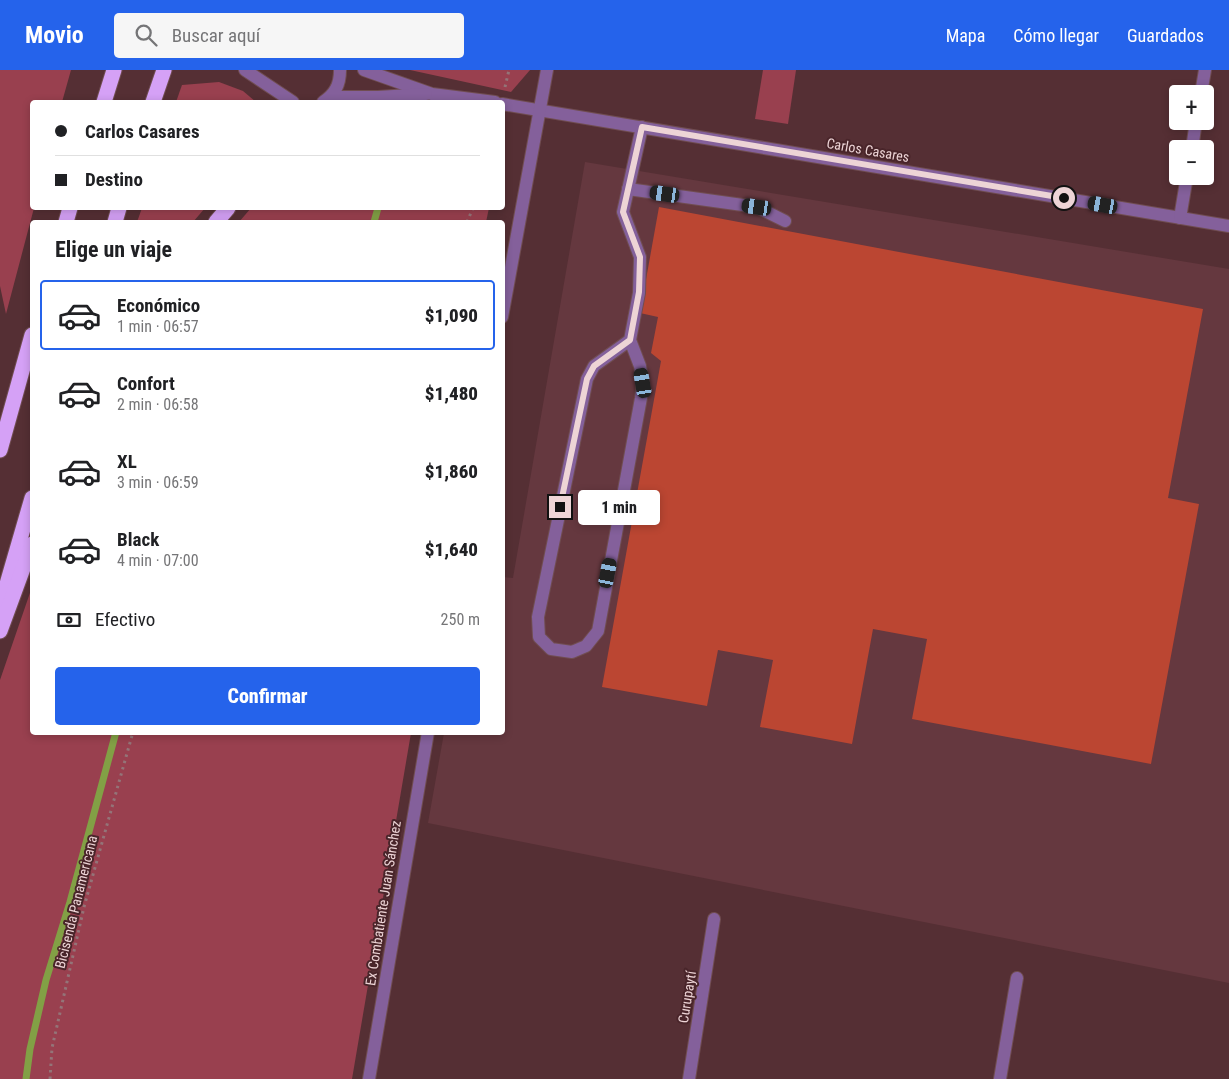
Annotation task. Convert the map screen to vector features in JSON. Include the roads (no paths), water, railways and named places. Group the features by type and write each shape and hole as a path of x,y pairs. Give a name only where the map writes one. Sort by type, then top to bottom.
{"highway":[{"path":"105,100 114,70"},
{"path":"154,100 164,70"},
{"path":"218,220 226,210"},
{"path":"0,450 30,343"},
{"path":"0,608 30,505"},
{"path":"0,631 30,549"}],"street":[{"path":"245,70 290,100"},
{"path":"327,100 337,89 340,70"},
{"path":"364,70 432,94"},
{"path":"505,301 548,70"},
{"path":"1202,85 1205,70"},
{"path":"327,100 432,94 479,100"},
{"name":"Carlos Casares","path":"505,104 1229,226"},
{"path":"630,340 594,366 587,379 538,617 539,637 552,649 572,652 586,646 598,631 643,383 640,366 630,340 639,292 640,257 623,212 642,127"},
{"path":"1180,218 1186,185"},
{"path":"628,189 757,207 786,221"},
{"name":"Ex Combatiente Juan Sánchez","path":"369,1079 427,735"},
{"name":"Curupaytí","path":"689,1079 714,919"},
{"path":"1000,1079 1017,978"}],"waterway":[{"path":"375,220 377,210"},
{"path":"26,1079 30,1049 46,980 70,902 115,735"}]}
